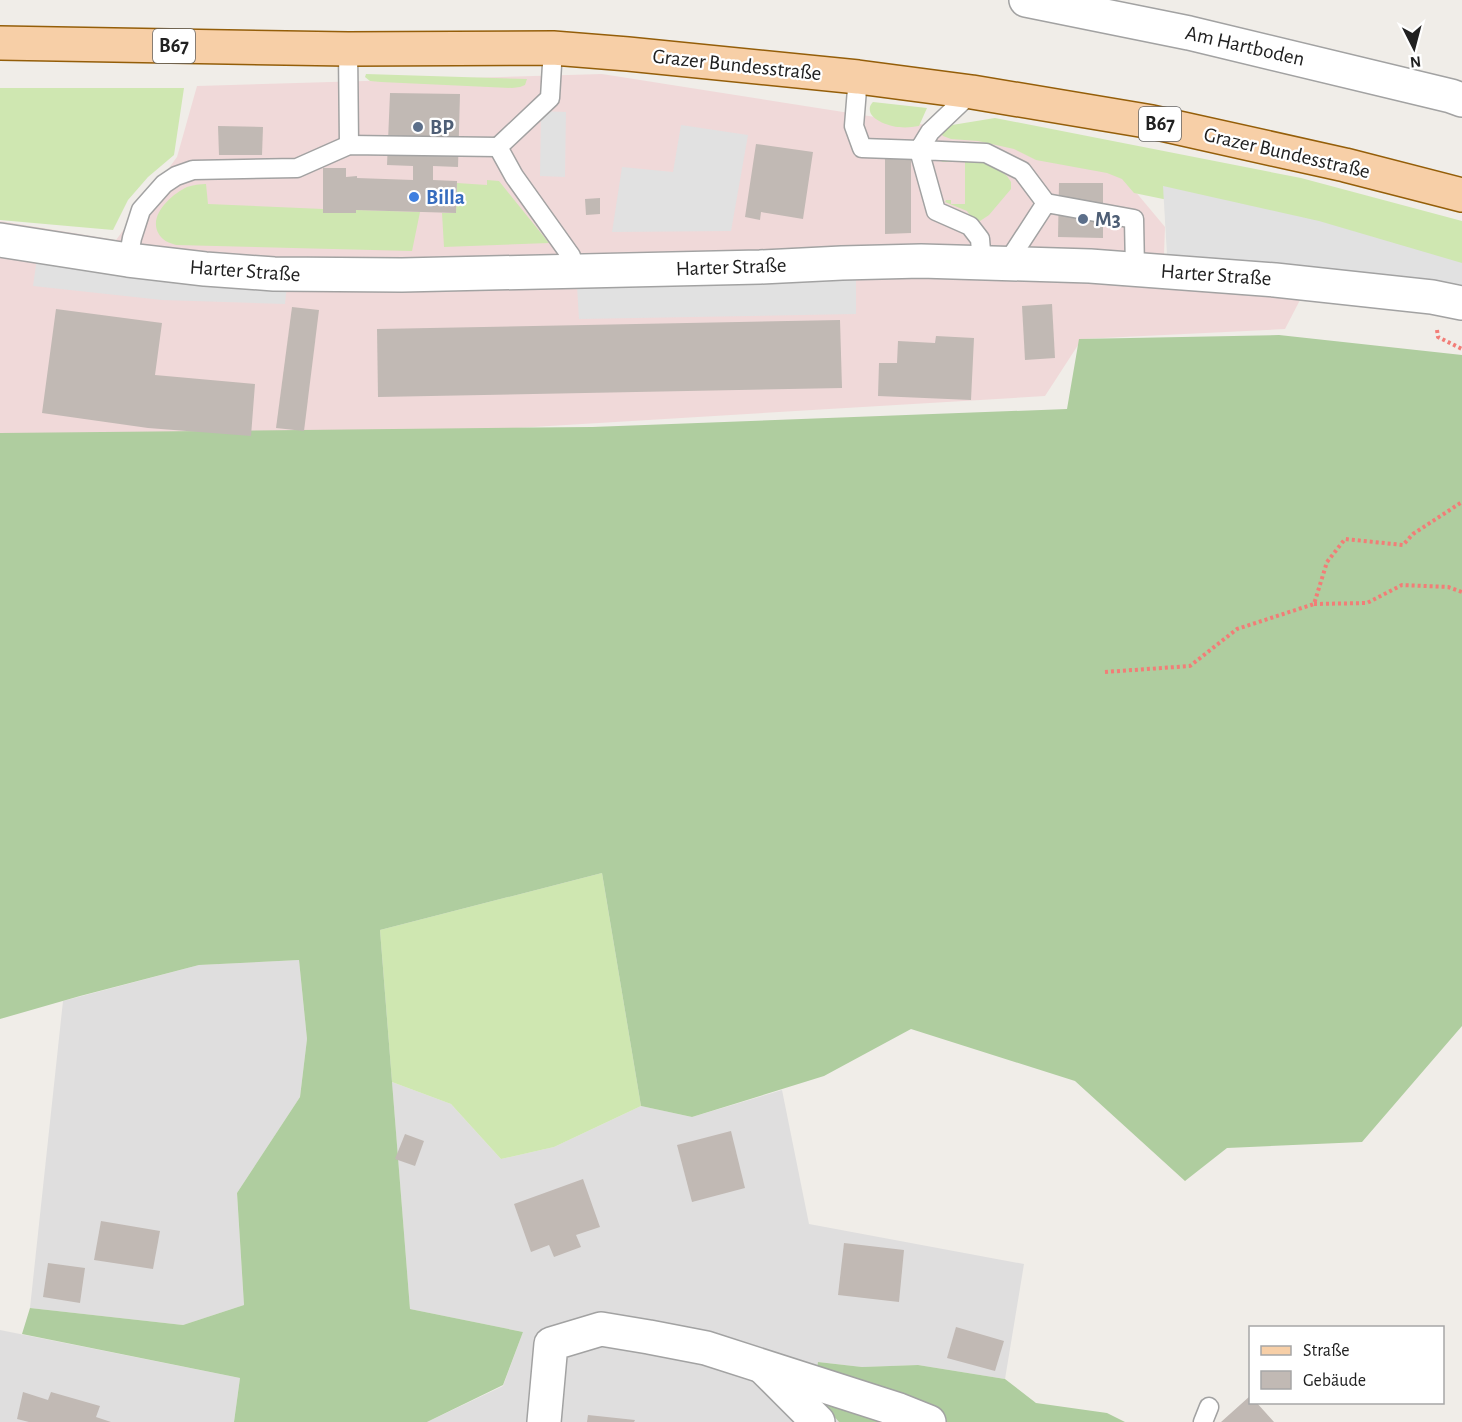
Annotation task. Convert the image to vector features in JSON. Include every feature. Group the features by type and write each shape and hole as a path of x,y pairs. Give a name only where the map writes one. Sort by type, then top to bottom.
{"main road":[{"name":"Grazer Bundesstraße","path":"0,43 348,49 553,48 858,77 972,92 1152,122 1345,165 1462,195"}],"street":[{"name":"Am Hartboden","path":"1026,0 1189,33 1462,100"},
{"name":"Harter Straße","path":"0,240 128,260 274,274 412,275 921,261 1134,269 1275,280 1432,297 1462,303"},
{"path":"544,1422 550,1344 601,1329 706,1348 899,1410 928,1422"},
{"path":"762,1366 818,1422"}],"lane":[{"path":"128,260 141,210 164,184 176,176 193,170 297,168 349,145 498,147 550,98 553,48"},
{"path":"348,49 349,145"},
{"path":"858,77 854,126 862,148 986,153 1022,171 1046,203 1134,219 1134,269"},
{"path":"972,92 930,132 919,150 936,211 970,226 994,263 1046,203"},
{"path":"498,147 514,176 571,256 574,271"}],"path":[{"path":"1314,604 1327,562 1345,539 1403,544 1413,534 1462,502"},
{"path":"1105,672 1190,666 1237,628 1314,604 1367,603 1402,585 1449,587 1462,592"}],"shaded area":[{"path":"602,74 926,125 1119,172 1165,227 1163,282 1300,300 1285,329 1082,339 1045,396 332,439 0,443 0,221 116,240 177,157 197,86"},
{"path":"541,111 566,112 565,177 540,176"},
{"path":"681,125 748,135 731,231 612,232 622,167 673,172"},
{"path":"1163,186 1319,221 1462,263 1462,296 1167,255"},
{"path":"37,258 287,286 285,304 162,300 33,286"},
{"path":"856,279 856,314 579,319 577,286"},
{"path":"299,960 307,1039 300,1097 237,1193 244,1305 183,1325 30,1308 63,1001 199,965"},
{"path":"392,1082 451,1104 501,1159 554,1147 641,1106 692,1117 782,1090 809,1224 1024,1264 1005,1379 918,1365 862,1367 818,1362 813,1392 839,1422 427,1422 503,1386 523,1332 410,1309"},
{"path":"0,1330 240,1378 234,1422 0,1422"}],"green space":[{"path":"366,74 527,79 525,85 512,88 370,81 365,77"},
{"path":"0,88 184,88 174,155 148,177 128,200 113,230 0,220"},
{"path":"873,102 927,108 919,126 895,127 871,114 870,106"},
{"path":"995,118 1301,178 1462,221 1462,270 1134,193 1122,179 1107,173 1036,160 1014,149 978,141 951,139 941,133 952,125"},
{"path":"961,156 990,163 1011,182 1011,189 989,215 980,221 971,217 967,211 945,202 951,200 951,204 965,204 965,162 941,161 941,158"},
{"path":"487,180 499,181 549,243 444,247 442,213 456,213 457,183 487,185"},
{"path":"206,184 208,204 323,209 323,213 356,213 356,210 420,212 412,251 176,245 164,240 156,224 161,209 173,196 187,187"},
{"path":"1279,335 1462,355 1462,1026 1362,1142 1227,1148 1185,1181 1075,1081 911,1029 824,1076 692,1117 641,1106 602,873 380,930 410,1309 523,1332 503,1385 427,1422 234,1422 240,1378 22,1334 30,1308 183,1325 244,1305 237,1193 300,1097 307,1039 299,960 199,965 0,1019 0,433 592,427 1067,409 1079,339"},
{"path":"602,873 641,1106 554,1147 501,1159 451,1104 392,1082 380,930"},
{"path":"818,1362 862,1367 918,1365 1005,1379 1036,1403 1107,1413 1125,1422 839,1422 813,1392"}],"building":[{"path":"390,93 460,94 458,167 433,166 433,180 457,181 456,213 356,210 356,213 323,213 323,168 346,168 346,177 413,180 413,166 387,165"},
{"path":"218,126 263,127 262,155 219,155"},
{"path":"756,144 813,152 803,219 761,212 760,220 745,217"},
{"path":"885,152 911,153 911,233 885,234"},
{"path":"1059,183 1103,183 1103,238 1058,237"},
{"path":"600,198 600,214 586,215 585,199"},
{"path":"1052,304 1055,358 1025,360 1022,306"},
{"path":"292,307 319,310 304,431 276,428"},
{"path":"56,309 162,323 155,375 255,384 251,436 148,428 42,413"},
{"path":"840,320 842,388 378,397 377,329"},
{"path":"936,336 974,338 971,400 878,396 879,363 897,363 898,341 935,343"},
{"path":"731,1131 745,1188 692,1202 677,1145"},
{"path":"405,1134 424,1141 415,1166 395,1159"},
{"path":"583,1179 600,1227 576,1235 581,1247 554,1257 549,1245 531,1252 514,1204"},
{"path":"101,1221 160,1231 153,1269 94,1260"},
{"path":"844,1243 904,1250 899,1302 838,1295"},
{"path":"48,1263 85,1268 80,1303 43,1297"},
{"path":"956,1327 1004,1341 995,1371 947,1358"},
{"path":"23,1392 48,1400 51,1392 100,1406 96,1417 111,1422 29,1422 17,1419"},
{"path":"1249,1397 1249,1404 1258,1404 1274,1422 1221,1422"},
{"path":"588,1415 635,1420 634,1422 587,1422"}],"place":[{"name":"BP","path":"418,127"},
{"name":"Billa","path":"414,197"},
{"name":"M3","path":"1083,219"}]}
